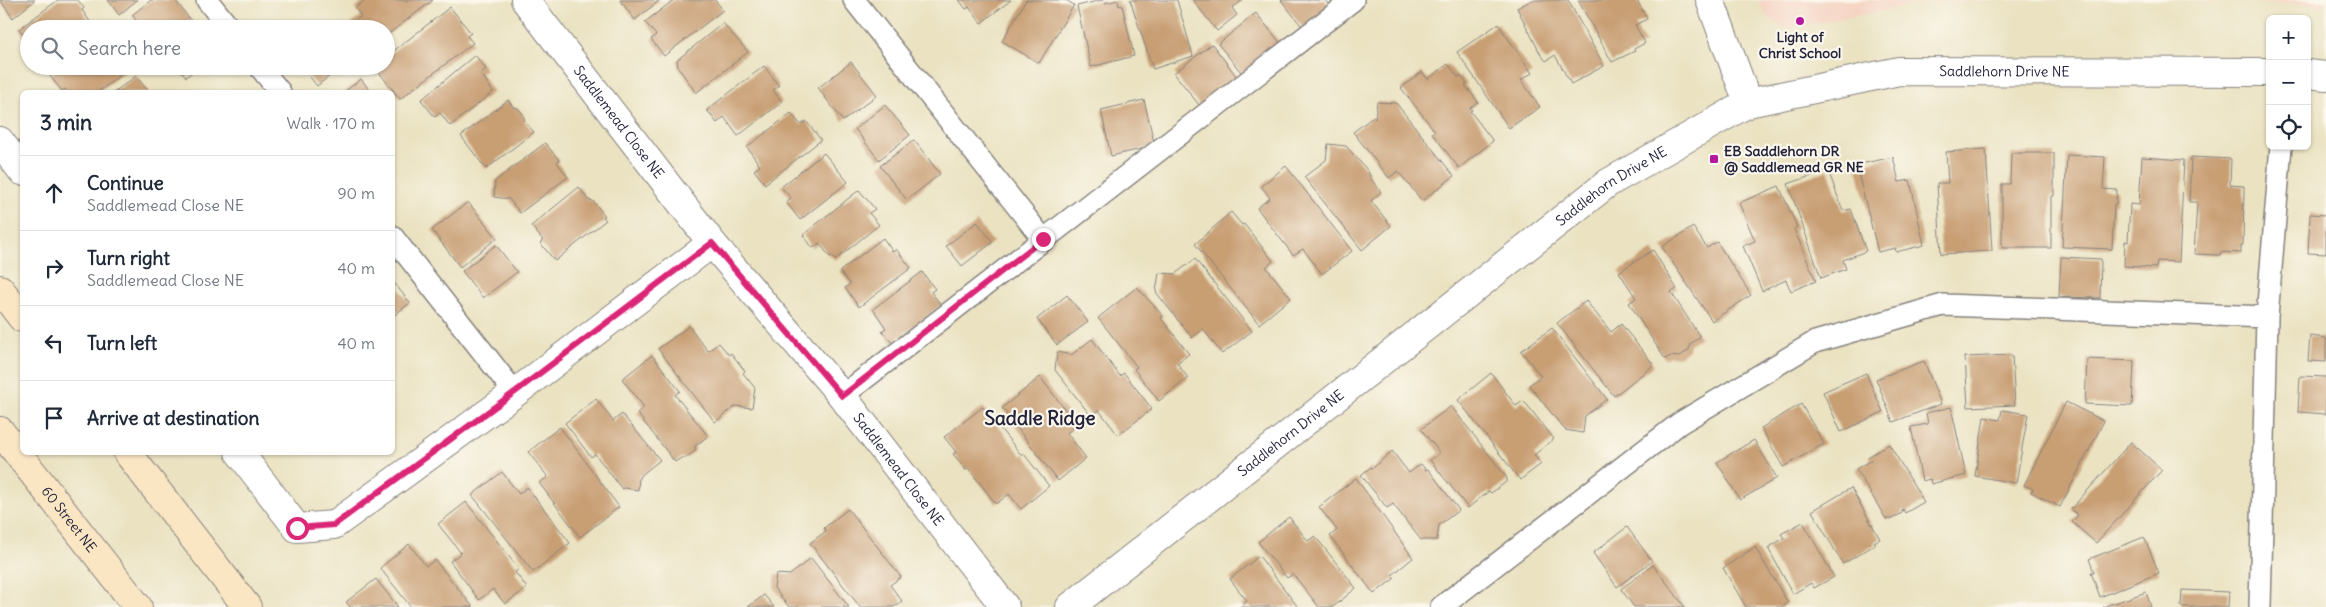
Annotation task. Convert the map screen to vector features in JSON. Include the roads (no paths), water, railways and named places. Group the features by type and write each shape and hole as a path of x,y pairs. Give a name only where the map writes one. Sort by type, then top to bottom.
{"main road":[{"path":"0,289 20,315"},
{"name":"60 Street NE","path":"0,432 138,607"},
{"path":"129,455 247,607"}],"street":[{"name":"Saddlemead Close NE","path":"525,0 712,243 842,396 1004,607"},
{"path":"1710,0 1748,103"},
{"name":"Saddlehorn Drive NE","path":"1070,607 1608,183 1748,103 1899,71 2266,72"},
{"path":"2311,74 2326,76"},
{"path":"0,141 20,168"},
{"path":"241,455 297,528 334,525 515,392 712,243"}],"lane":[{"path":"207,0 223,20"},
{"path":"854,0 1043,239"},
{"path":"842,396 1353,0"},
{"path":"266,75 278,90"},
{"path":"2260,607 2267,317 2281,150"},
{"path":"395,240 515,392"},
{"path":"1441,607 1680,423 1815,342 1943,305 2267,317"}],"place":[{"name":"Light of Christ School","path":"1800,21"},
{"name":"EB Saddlehorn DR @ Saddlemead GR NE","path":"1714,159"}],"district":[{"name":"Saddle Ridge","path":"1040,418"}]}
